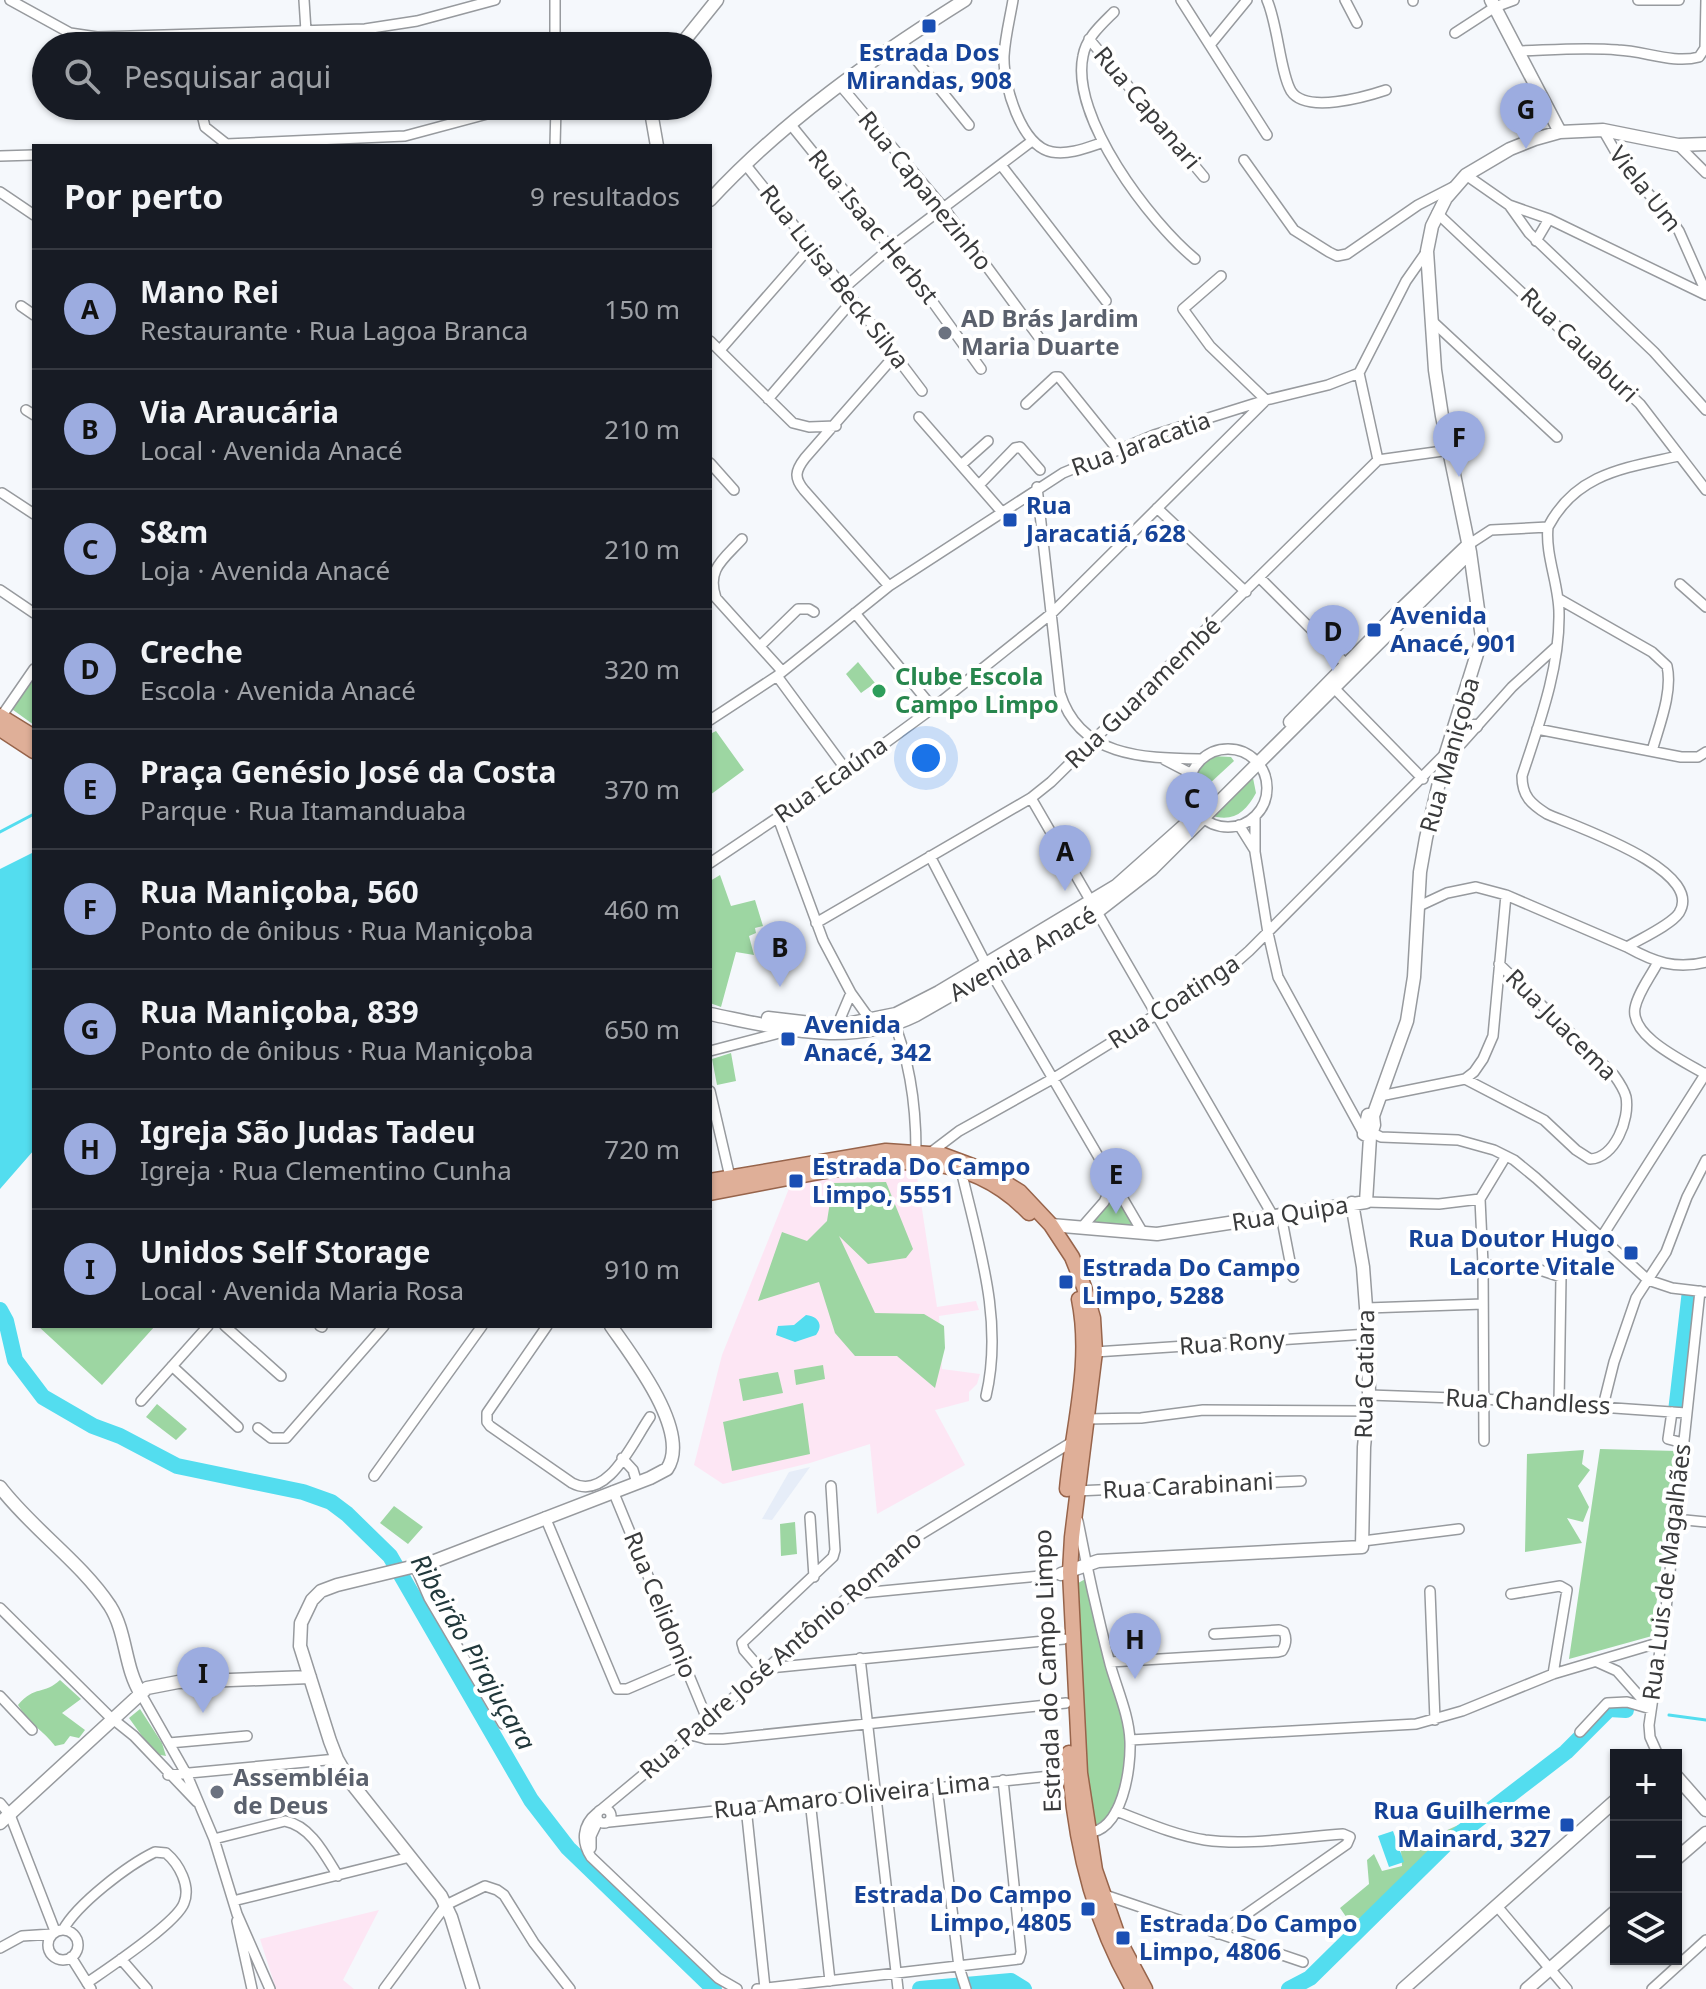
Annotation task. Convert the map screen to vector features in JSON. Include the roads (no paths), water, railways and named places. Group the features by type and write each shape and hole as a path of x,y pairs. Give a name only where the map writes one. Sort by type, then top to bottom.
{"main road":[{"path":"3,714 32,736"},
{"path":"3,735 32,750"},
{"name":"Estrada do Campo Limpo","path":"712,1181 860,1154 923,1152 968,1163 1004,1180 1032,1203 1072,1257 1093,1318 1095,1352 1066,1573 1064,1639 1071,1797 1082,1861 1099,1919 1133,1989"},
{"name":"Estrada do Campo Limpo","path":"712,1193 889,1161 910,1160 961,1170 1005,1193 1026,1209 1054,1245 1079,1301 1085,1343 1062,1544 1087,1833 1102,1894 1120,1942 1145,1989"},
{"path":"1071,1797 1078,1823 1087,1833"}],"street":[{"path":"10,0 68,32"},
{"path":"304,0 306,31"},
{"path":"271,32 390,26 495,0"},
{"path":"555,0 555,32"},
{"path":"691,32 717,0"},
{"path":"712,198 745,164 840,85 965,0"},
{"path":"1013,0 1005,44 1005,70 1011,99 1032,141 1057,153 1101,143"},
{"path":"1181,0 1267,135"},
{"path":"1210,45 1247,0"},
{"path":"1267,0 1287,82 1296,96 1308,102 1332,102 1386,90"},
{"path":"1345,0 1357,23"},
{"path":"1455,33 1493,3 1514,0"},
{"path":"1638,0 1679,0"},
{"path":"1517,51 1621,50 1694,59 1705,48 1706,0"},
{"path":"1493,3 1560,132"},
{"path":"1114,12 1089,39 1083,55 1082,77 1101,143 1154,217 1195,259"},
{"name":"Rua Capanari","path":"1089,39 1204,177"},
{"path":"901,41 969,125"},
{"name":"Rua Capanezinho","path":"840,85 943,207 1038,336"},
{"path":"203,120 205,127 227,144"},
{"path":"248,144 405,136 465,120"},
{"path":"555,144 556,120"},
{"path":"652,120 657,144"},
{"name":"Rua Isaac Herbst","path":"791,125 938,308 981,369"},
{"name":"Rua Maniçoba","path":"1369,1135 1370,1116 1403,1035 1409,1012 1426,838 1446,753 1482,638 1469,548 1442,416 1431,320 1427,251 1437,213 1466,175 1510,149 1560,132 1603,130 1678,145 1706,144"},
{"name":"Viela Um","path":"1603,130 1626,170 1664,210 1679,231 1706,294"},
{"path":"844,288 890,248 1032,141"},
{"path":"1678,145 1706,173"},
{"path":"1,158 32,155"},
{"path":"1244,160 1284,218 1300,234 1337,256 1347,254 1418,205 1454,187"},
{"name":"Rua Luisa Beck Silva","path":"745,164 922,391"},
{"path":"1001,165 1106,301"},
{"path":"1466,175 1509,205 1549,219 1706,294"},
{"path":"0,192 32,214"},
{"path":"1509,205 1536,241 1596,294 1706,410"},
{"name":"Rua Cauaburi","path":"1437,213 1640,404 1706,490"},
{"path":"1536,241 1549,219"},
{"path":"720,350 811,246"},
{"path":"1427,251 1406,281 1359,373 1378,460 1450,450"},
{"path":"1221,276 1183,309 1210,346 1266,400"},
{"path":"768,399 853,300"},
{"path":"21,306 32,314"},
{"path":"1431,320 1557,437"},
{"path":"712,343 798,425 836,426"},
{"path":"889,586 796,479 797,469 896,354"},
{"name":"Rua Jaracatia","path":"712,719 779,673 889,586 1037,487 1063,473 1117,449 1359,373"},
{"path":"1026,404 1055,377 1059,377 1117,449"},
{"name":"Rua Ecaúna","path":"712,862 847,771 933,708 1052,613 1266,400"},
{"path":"919,417 1001,511"},
{"path":"961,465 988,441"},
{"path":"979,485 1015,448 1020,447 1040,470"},
{"path":"1627,947 1674,919 1680,912 1683,895 1680,886 1660,867 1547,814 1527,798 1522,788 1522,776 1557,646 1559,599 1548,527 1575,492 1597,477 1678,456"},
{"name":"Rua Guaramembé","path":"816,923 1031,798 1095,742 1378,460"},
{"path":"712,465 734,490"},
{"path":"1037,487 1060,693 1074,724 1095,742 1124,752 1162,758 1202,759 1223,749 1247,753 1256,762 1267,783 1266,795 1255,817 1255,852 1278,977 1347,1102 1369,1135 1366,1202"},
{"path":"2,493 32,513"},
{"path":"1157,508 1246,592"},
{"name":"Avenida Anacé","path":"1256,762 1481,537 1500,529 1548,527"},
{"path":"742,539 714,569 712,578 716,598 760,646 847,771"},
{"path":"1259,577 1349,668"},
{"path":"1680,584 1706,607"},
{"path":"0,590 32,612"},
{"path":"1559,599 1652,652 1667,666 1665,700 1652,751"},
{"path":"760,646 798,609 804,607 814,612"},
{"path":"855,613 933,708"},
{"name":"Rua Coatinga","path":"923,1152 1054,1078 1225,972 1268,933 1446,753 1461,744 1512,687 1557,646"},
{"name":"Avenida Anacé","path":"712,1007 833,1035 876,1031 939,992 988,968 1095,906 1201,815 1335,689 1349,668"},
{"path":"3,714 32,672"},
{"path":"1335,689 1423,779 1438,782"},
{"path":"1460,712 1459,721 1472,730"},
{"path":"1537,729 1693,758 1706,752"},
{"path":"1451,738 1472,730"},
{"path":"1162,758 1192,774"},
{"path":"1202,759 1192,774 1190,793 1201,815 1221,826 1239,825 1255,817"},
{"path":"1031,798 1277,1216 1293,1277"},
{"path":"778,818 816,923 851,993 871,1021"},
{"path":"1239,825 1255,852"},
{"path":"930,856 988,968 1143,1233"},
{"path":"1417,907 1463,888 1476,887 1506,895 1658,962 1678,966 1706,962"},
{"path":"1380,1096 1465,1079 1483,1059 1493,1036 1506,895"},
{"path":"1601,1238 1706,1074 1646,1035 1636,1023 1635,1006 1658,962"},
{"name":"Rua Juacema","path":"1465,1079 1544,1120 1590,1159 1606,1154 1622,1126 1626,1095 1614,1075 1499,964"},
{"path":"837,1026 851,993"},
{"name":"Avenida Anacé","path":"712,1014 792,1026 893,1021"},
{"path":"893,1021 901,1042 923,1152"},
{"path":"712,1050 792,1026"},
{"path":"712,1100 730,1177"},
{"path":"1347,1102 1370,1116"},
{"path":"1369,1135 1471,1142 1506,1156 1536,1178 1648,1280 1672,1288 1703,1292"},
{"path":"1484,1441 1480,1199 1506,1156"},
{"path":"1603,1406 1636,1298 1666,1252 1692,1185 1706,1160"},
{"path":"961,1170 991,1313 994,1352 986,1396"},
{"path":"1083,1226 1104,1202 1114,1181"},
{"name":"Rua Quipa","path":"1051,1225 1143,1233 1178,1231 1352,1203 1439,1204 1480,1199"},
{"name":"Rua Catiara","path":"1352,1203 1368,1334 1369,1395 1364,1447 1363,1544"},
{"path":"1483,1264 1561,1276 1559,1403"},
{"name":"Rua Luis de Magalhães","path":"1655,1749 1650,1737 1651,1709 1703,1292"},
{"path":"1367,1308 1483,1304"},
{"path":"141,1401 206,1328"},
{"path":"227,1328 281,1376"},
{"path":"258,1428 271,1438 286,1438 382,1328"},
{"path":"374,1476 481,1328"},
{"path":"546,1328 487,1413 487,1422 580,1487 591,1487 604,1482 650,1417"},
{"path":"473,1989 446,1905 349,1780 337,1759 299,1635 306,1608 321,1591 471,1548 667,1469 672,1458 672,1444 666,1420 650,1383 612,1328"},
{"name":"Rua Rony","path":"1095,1352 1368,1334"},
{"path":"172,1366 238,1427"},
{"name":"Rua Chandless","path":"1369,1395 1559,1403 1686,1413"},
{"path":"1086,1419 1132,1418 1203,1410 1367,1411"},
{"path":"1672,1412 1668,1439 1683,1443"},
{"name":"Rua Padre José Antônio Romano","path":"604,1815 616,1796 766,1670 889,1559 931,1526 1072,1442"},
{"path":"622,1458 633,1470 637,1483"},
{"name":"Rua Carabinani","path":"1075,1496 1301,1481"},
{"path":"831,1486 833,1557 742,1643 744,1650 766,1670 1064,1639"},
{"path":"0,1487 27,1520 110,1606 119,1623 135,1681 187,1775 201,1807 237,1914 270,1989"},
{"name":"Rua Celidonio","path":"613,1491 707,1719"},
{"path":"1075,1496 1087,1565 1130,1740 1127,1783 1116,1811 1101,1830 1087,1833"},
{"path":"545,1517 615,1685 620,1690 627,1689 683,1665"},
{"path":"810,1517 814,1577"},
{"path":"1675,1519 1706,1522"},
{"path":"851,1594 1066,1573 1098,1561 1363,1544 1459,1529"},
{"path":"411,1567 503,1724"},
{"path":"1511,1594 1563,1587 1567,1592 1553,1674"},
{"path":"1430,1591 1435,1720"},
{"path":"0,1608 134,1736 201,1807"},
{"path":"1110,1662 1278,1652 1285,1647 1286,1636 1279,1630 1214,1634"},
{"path":"1130,1740 1350,1728 1435,1720 1553,1674 1661,1642"},
{"path":"860,1658 897,1982"},
{"path":"1593,1662 1617,1671 1651,1709"},
{"path":"5,1819 152,1686 310,1677"},
{"path":"0,1696 32,1730"},
{"path":"1580,1732 1607,1703 1627,1702 1651,1709"},
{"path":"691,1735 715,1740 1066,1703"},
{"path":"169,1743 247,1736"},
{"path":"168,1775 337,1759"},
{"name":"Rua Amaro Oliveira Lima","path":"604,1815 635,1818 1070,1774"},
{"path":"757,1989 830,1981 897,1982 1016,1961 1021,1952 1003,1780"},
{"path":"1682,1783 1705,1809 1703,1835 1682,1854"},
{"path":"937,1786 960,1970 966,1989"},
{"path":"810,1800 830,1981"},
{"path":"0,1803 57,1932"},
{"path":"1403,1989 1610,1805"},
{"path":"746,1807 765,1988"},
{"path":"1116,1811 1165,1830 1205,1840 1240,1841 1343,1834 1350,1837 1347,1844 1218,1934"},
{"path":"604,1815 593,1829 590,1843 596,1862 718,1978 737,1989"},
{"path":"214,1839 285,1821 295,1823 305,1829 338,1876"},
{"path":"1318,1836 1324,1842 1326,1859"},
{"path":"0,1948 22,1936 57,1932 71,1932 76,1938 77,1951 71,1957 58,1959 50,1953 48,1943 57,1932 76,1911 136,1864 155,1852 166,1853 181,1873 186,1894 184,1904 174,1916 89,1986 71,1957"},
{"path":"233,1901 410,1857"},
{"path":"384,1989 446,1905 485,1886 497,1890 570,1989"},
{"path":"1102,1894 1303,1962"},
{"path":"1496,1905 1567,1989"},
{"path":"237,1914 238,1934 252,1989"},
{"path":"1527,1989 1610,1916"},
{"path":"1652,1989 1706,1940"},
{"path":"121,1959 147,1989"},
{"path":"249,1974 256,1971 265,1973"}],"water":[{"path":"32,853 32,1152 0,1189 0,869"},
{"path":"1682,1290 1698,1292 1685,1412 1668,1411"},
{"path":"806,1315 818,1322 820,1328 816,1335 795,1342 776,1335 778,1326 794,1325"},
{"path":"1393,1831 1404,1862 1389,1867 1378,1836"}],"waterway":[{"path":"0,832 32,815"},
{"name":"Ribeirão Pirajuçara","path":"0,1310 6,1321 15,1360 43,1397 93,1426 120,1436 177,1466 303,1492 331,1502 347,1514 390,1556 531,1800 568,1848 714,1989"},
{"path":"1289,1989 1310,1978 1445,1845 1566,1752 1609,1709 1626,1710"},
{"path":"1669,1715 1706,1720"},
{"path":"920,1989 1011,1981 1024,1989"}],"place":[{"name":"Estrada Dos Mirandas, 908","path":"929,26"},
{"name":"Rua Maniçoba, 839","path":"1526,149"},
{"name":"AD Brás Jardim Maria Duarte","path":"945,333"},
{"name":"Rua Maniçoba, 560","path":"1459,477"},
{"name":"Rua Jaracatiá, 628","path":"1010,520"},
{"name":"Avenida Anacé, 901","path":"1374,630"},
{"name":"Creche","path":"1333,671"},
{"name":"Clube Escola Campo Limpo","path":"879,691"},
{"name":"S&m","path":"1192,838"},
{"name":"Mano Rei","path":"1065,891"},
{"name":"Via Araucária","path":"780,987"},
{"name":"Avenida Anacé, 342","path":"788,1039"},
{"name":"Estrada Do Campo Limpo, 5551","path":"796,1181"},
{"name":"Praça Genésio José da Costa","path":"1116,1214"},
{"name":"Rua Doutor Hugo Lacorte Vitale","path":"1631,1253"},
{"name":"Estrada Do Campo Limpo, 5288","path":"1066,1282"},
{"name":"Igreja São Judas Tadeu","path":"1135,1679"},
{"name":"Unidos Self Storage","path":"203,1713"},
{"name":"Assembléia de Deus","path":"217,1792"},
{"name":"Rua Guilherme Mainard, 327","path":"1567,1825"},
{"name":"Estrada Do Campo Limpo, 4805","path":"1088,1909"},
{"name":"Estrada Do Campo Limpo, 4806","path":"1123,1938"}]}
